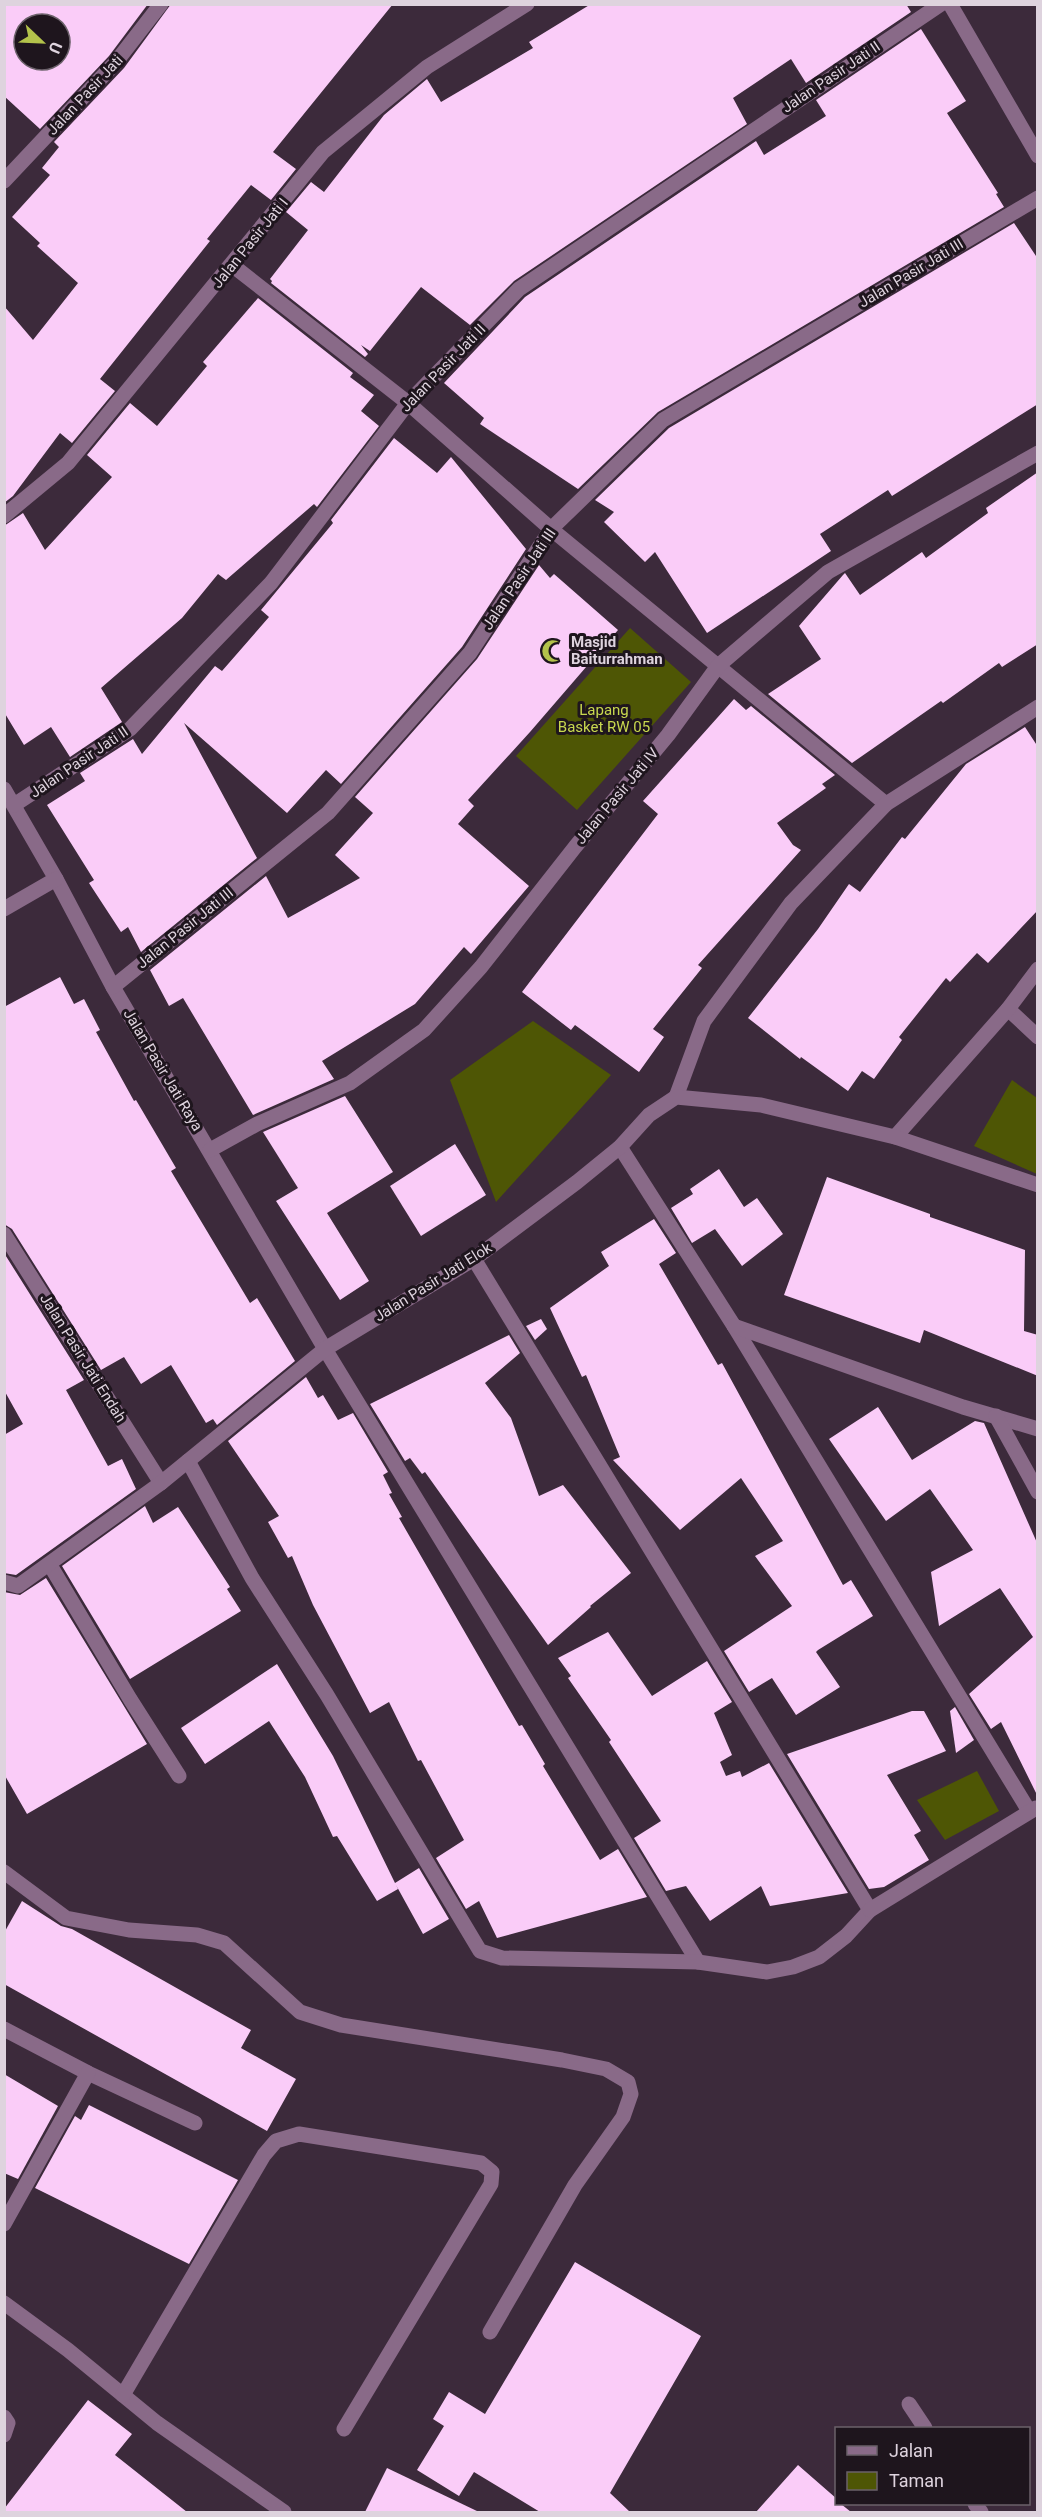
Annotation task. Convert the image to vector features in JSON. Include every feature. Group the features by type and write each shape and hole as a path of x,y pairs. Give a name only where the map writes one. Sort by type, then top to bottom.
{"street":[{"name":"Jalan Pasir Jati","path":"4,181 116,62 161,4"},
{"name":"Jalan Pasir Jati I","path":"4,516 68,463 323,152 427,67 527,4"},
{"name":"Jalan Pasir Jati II","path":"14,805 130,729 271,584 408,403 519,289 941,4"},
{"path":"950,4 1038,156"},
{"name":"Jalan Pasir Jati III","path":"113,987 328,813 470,654 551,529 663,420 1038,198"},
{"path":"232,265 408,403 551,529 886,804"},
{"name":"Jalan Pasir Jati IV","path":"210,1150 257,1124 350,1083 424,1030 481,968 575,847 668,735 718,666 828,572 1038,453"},
{"path":"1038,707 886,804 791,903 704,1021 676,1098 761,1105 895,1137 1038,1185"},
{"name":"Jalan Pasir Jati Raya","path":"4,789 56,879 113,987 325,1349 698,1962"},
{"path":"4,909 56,879"},
{"path":"895,1137 1008,1009 1038,969"},
{"path":"1008,1009 1038,1036"},
{"name":"Jalan Pasir Jati Elok","path":"4,1582 18,1586 50,1565 161,1483 325,1349 474,1259 577,1182 620,1147 649,1115 676,1098"},
{"path":"188,1461 252,1578 327,1695 480,1951 502,1958 698,1962 768,1972 793,1967 819,1957 846,1936 870,1910 1033,1809 734,1326 620,1147"},
{"name":"Jalan Pasir Jati Endah","path":"4,1234 161,1483"},
{"path":"474,1259 870,1910"},
{"path":"734,1326 1038,1429"},
{"path":"996,1416 1038,1492"},
{"path":"50,1565 179,1776"},
{"path":"4,1872 66,1918 129,1930 197,1935 224,1944 300,2012 318,2019 341,2025 562,2060 606,2069 628,2082 631,2094 623,2117 574,2186 490,2332"},
{"path":"4,2029 88,2073 195,2123"},
{"path":"4,2224 88,2073"},
{"path":"123,2395 264,2155 276,2141 299,2134 481,2163 492,2172 490,2184 344,2429"},
{"path":"4,2304 68,2350 157,2423 284,2512"},
{"path":"909,2404 924,2427"},
{"path":"4,2417 8,2423 4,2435"}],"green space":[{"name":"Lapang Basket RW 05","path":"630,628 691,682 577,810 516,756"},
{"path":"533,1021 611,1075 496,1202 450,1080"},
{"path":"1012,1080 1037,1098 1037,1174 974,1146"},
{"path":"977,1771 999,1811 945,1840 917,1800"}],"building":[{"path":"4,4 148,4 109,56 40,129 4,96"},
{"path":"171,4 393,4 273,152 296,169 271,200 251,185 207,239 210,241 100,379 115,391 72,443 60,433 13,496 4,503 4,306 33,340 78,283 37,246 40,243 12,217 50,175 42,168 59,147 54,142 124,68"},
{"path":"591,4 906,4 911,12 806,83 791,59 733,98 747,124 514,281 470,325 421,287 370,351 361,345 368,354 365,357 271,283 270,279 308,230 286,212 311,182 324,192 384,115 427,79 441,102 533,48 529,42"},
{"path":"921,29 966,101 947,113 998,193 996,194 1004,207 658,412 578,489 480,424 484,418 444,383 525,297 756,141 764,155 826,116 816,100"},
{"path":"1014,223 1038,259 1038,404 892,496 888,490 820,534 831,551 707,633 655,552 645,562 604,522 614,512 595,500 669,428"},
{"path":"258,298 353,373 350,377 374,395 361,411 379,426 317,507 314,504 226,580 218,574 182,618 101,688 122,722 70,757 51,727 24,745 4,712 4,526 23,513 45,550 112,477 87,455 130,403 157,426 207,366 203,362"},
{"path":"394,438 437,473 451,457 526,549 462,647 341,784 326,770 287,813 184,723 257,858 141,952 128,927 121,932 89,883 94,880 47,805 85,781 80,773 133,739 142,754 215,666 222,671 269,617 261,610 333,523 331,520"},
{"path":"1038,472 1038,644 1002,667 999,663 852,763 768,694 821,659 799,626 845,573 860,595 922,552 926,558 988,513 986,508"},
{"path":"539,565 550,578 554,574 618,630 468,800 474,806 458,824 529,886 471,954 464,947 415,1004 322,1061 334,1079 253,1115 183,998 169,1006 150,970 266,876 288,918 360,878 335,855 373,813 355,797 477,659"},
{"path":"734,699 746,710 751,706 835,775 822,784 826,788 777,823 793,845 801,850 698,965 702,968 653,1029 664,1037 639,1072 575,1025 571,1030 522,992 658,814 643,801"},
{"path":"1025,727 1038,747 1038,910 988,963 977,953 950,982 946,978 899,1037 902,1040 874,1079 862,1071 848,1091 801,1057 800,1059 748,1018 818,929 849,884 860,892 902,837 905,839 966,764"},
{"path":"60,977 74,1004 84,999 100,1030 96,1032 134,1101 136,1100 176,1168 171,1171 250,1303 257,1298 295,1361 217,1425 213,1419 206,1423 171,1365 141,1384 124,1357 101,1370 12,1229 4,1224 4,1007"},
{"path":"345,1096 393,1172 327,1213 369,1281 340,1300 276,1201 298,1188 263,1132"},
{"path":"455,1144 486,1195 421,1236 390,1186"},
{"path":"719,1169 744,1207 757,1198 783,1234 742,1266 715,1229 692,1243 671,1208 693,1194 690,1189"},
{"path":"827,1177 930,1214 930,1217 1025,1250 1024,1331 1038,1335 1038,1376 924,1330 920,1343 784,1295"},
{"path":"654,1219 676,1253 659,1264 718,1365 722,1363 843,1585 851,1580 873,1616 816,1652 840,1687 796,1715 772,1678 749,1692 724,1651 792,1606 755,1556 783,1541 741,1478 680,1530 613,1460 620,1457 586,1375 582,1377 550,1308 609,1266 601,1252"},
{"path":"4,1253 84,1380 66,1390 108,1466 122,1459 136,1489 16,1575 4,1573 4,1435 23,1424 4,1390"},
{"path":"541,1319 547,1329 535,1340 526,1326"},
{"path":"509,1335 520,1353 485,1383 511,1418 539,1496 563,1485 631,1573 590,1606 548,1645 425,1472 422,1474 410,1458 405,1461 370,1404"},
{"path":"306,1377 318,1398 323,1395 338,1420 353,1413 388,1472 383,1475 392,1493 389,1494 402,1517 399,1518 519,1726 522,1725 545,1764 543,1766 600,1860 618,1849 647,1897 497,1938 479,1901 466,1909 436,1858 464,1840 421,1760 418,1761 389,1702 370,1713 313,1605 292,1556 288,1558 268,1522 279,1516 228,1441"},
{"path":"878,1407 912,1460 975,1421 984,1423 1038,1545 1038,1797 1001,1722 991,1729 969,1694 1033,1637 1000,1588 939,1626 931,1572 973,1550 930,1489 886,1521 829,1439"},
{"path":"145,1506 153,1523 178,1507 230,1587 227,1589 241,1611 130,1679 62,1566"},
{"path":"46,1578 147,1744 27,1814 4,1774 4,1592 20,1595"},
{"path":"608,1632 652,1696 707,1661 732,1702 714,1713 732,1755 720,1762 726,1776 740,1771 742,1777 769,1763 848,1893 770,1906 761,1886 710,1921 686,1886 666,1891 634,1838 661,1821 609,1742 611,1740 568,1678 571,1676 558,1658"},
{"path":"277,1664 333,1756 395,1883 419,1868 449,1919 423,1934 396,1885 398,1889 377,1901 337,1836 333,1837 305,1777 269,1721 205,1764 181,1728"},
{"path":"955,1707 974,1740 956,1753 950,1711"},
{"path":"912,1711 924,1711 946,1751 887,1775 921,1831 914,1835 929,1860 884,1887 869,1889 787,1754"},
{"path":"22,1901 61,1926 72,1929 251,2030 241,2048 296,2079 267,2131 4,1984 4,1933"},
{"path":"4,2074 58,2106 18,2179 4,2173"},
{"path":"89,2105 238,2180 189,2264 35,2188 75,2116 81,2120"},
{"path":"575,2262 701,2336 610,2493 630,2512 540,2512 474,2472 459,2496 417,2470 444,2426 433,2419 449,2392 485,2414"},
{"path":"88,2400 132,2434 115,2455 187,2512 4,2512 4,2509"},
{"path":"798,2465 835,2497 835,2505 842,2505 851,2512 756,2512"},
{"path":"387,2468 479,2512 365,2512"}],"place":[{"name":"Masjid Baiturrahman","path":"553,651"}]}
